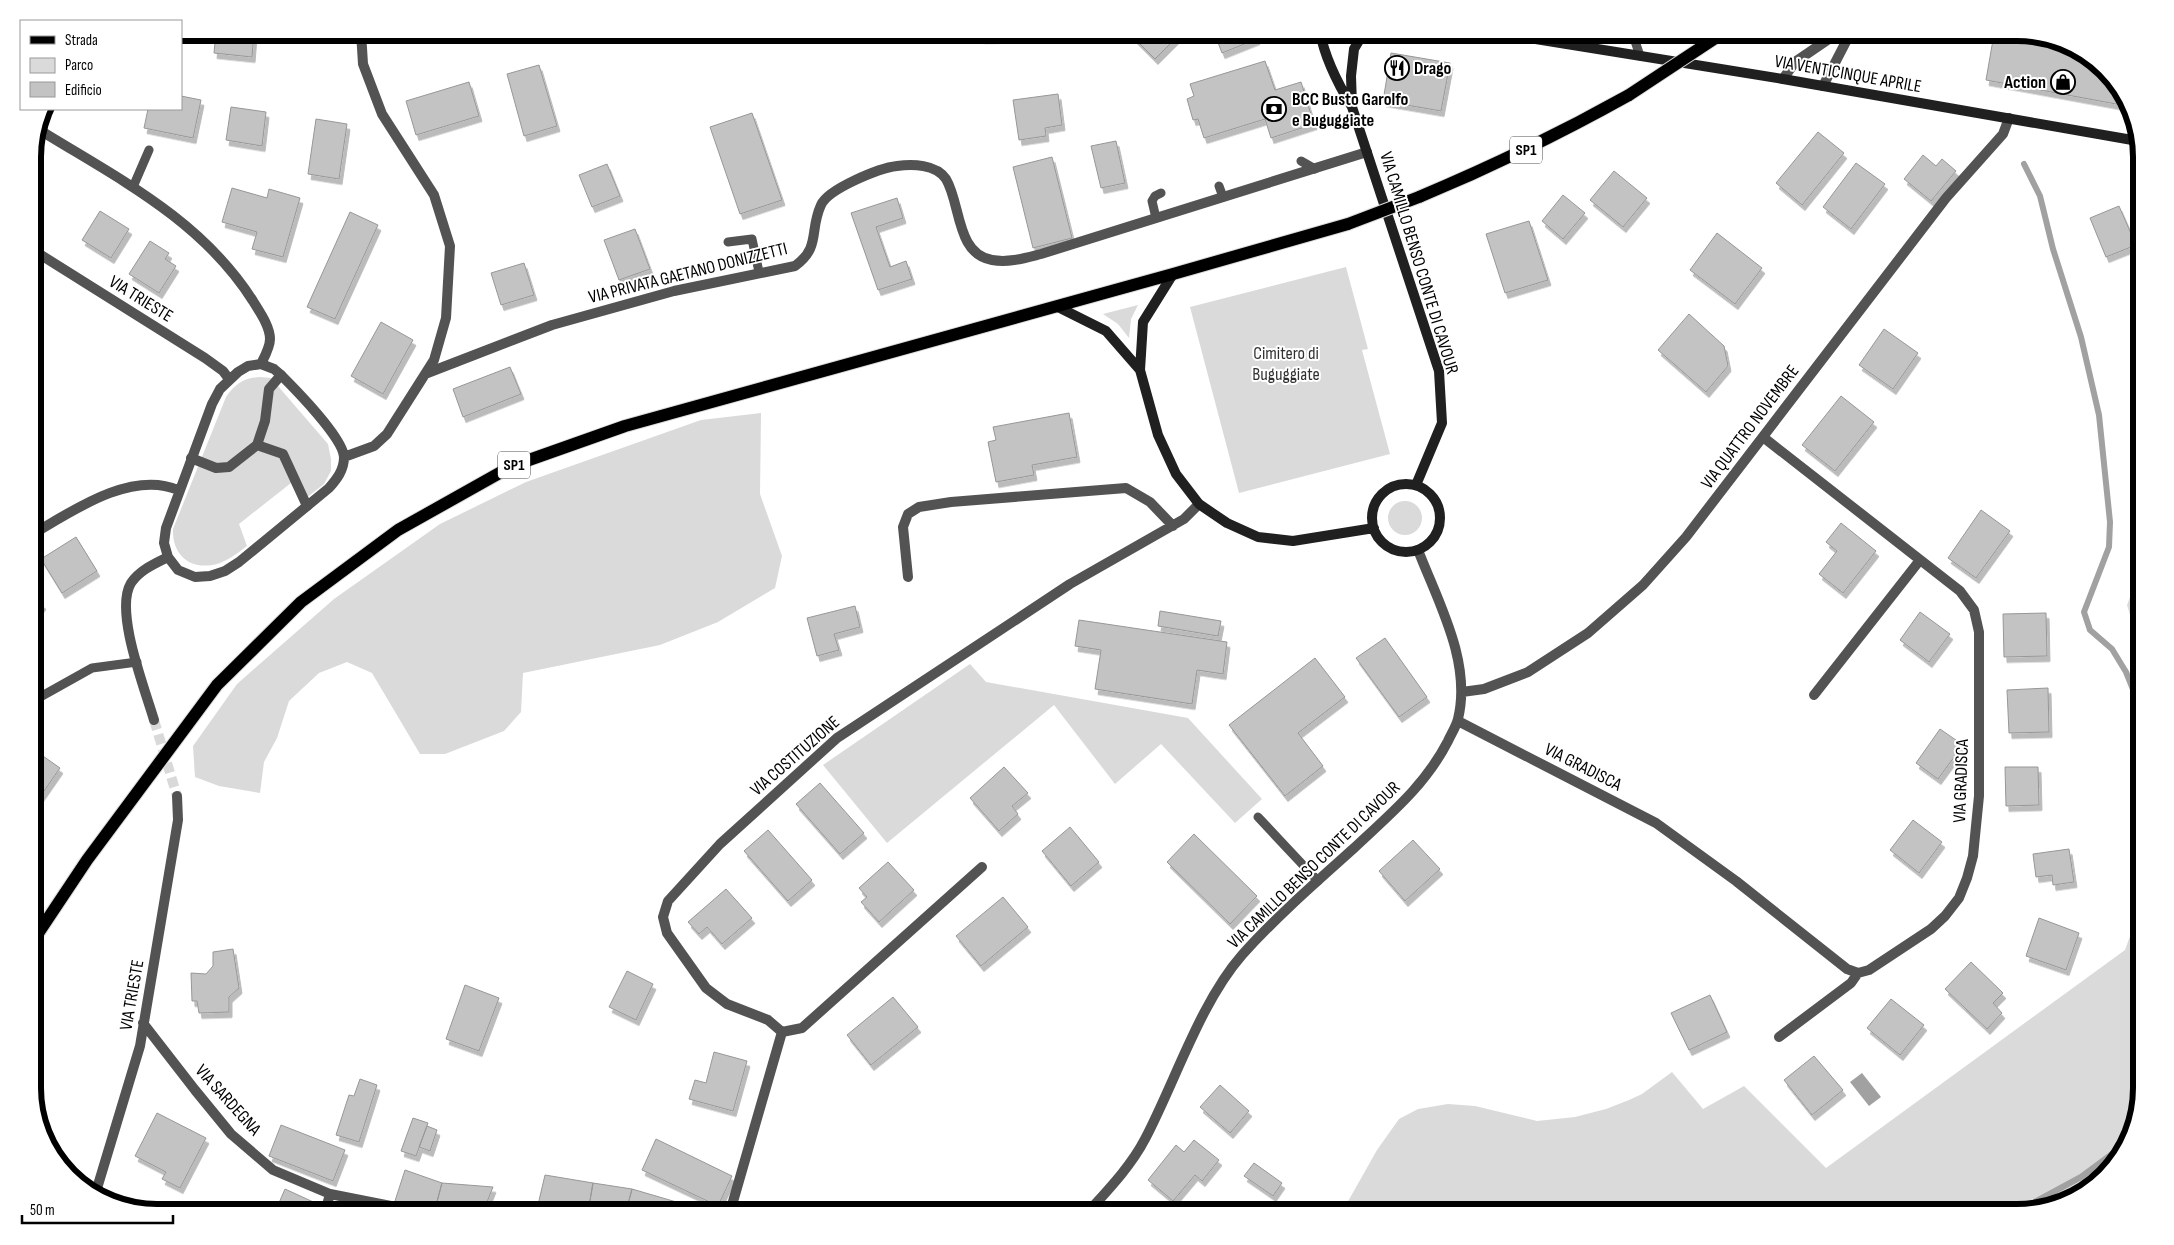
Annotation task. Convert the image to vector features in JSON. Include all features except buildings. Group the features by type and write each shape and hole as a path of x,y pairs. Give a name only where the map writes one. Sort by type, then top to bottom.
{"main road":[{"name":"VIA CAMILLO BENSO CONTE DI CAVOUR","path":"1323,41 1341,88 1352,107 1439,371 1442,424 1416,485"},
{"name":"VIA CAMILLO BENSO CONTE DI CAVOUR","path":"1352,107 1351,76 1354,49 1359,41"},
{"name":"VIA VENTICINQUE APRILE","path":"1548,41 1782,79 2132,140"},
{"name":"SP1","path":"41,929 87,860 217,685 301,602 398,530 512,466 625,426 1348,224 1490,167 1564,131 1629,95 1711,41"},
{"path":"1174,274 1143,322 1140,370 1158,435 1176,474 1199,504 1227,523 1258,537 1293,541 1374,528"},
{"path":"1056,306 1106,331 1140,370"},
{"path":"1406,483 1416,485 1433,497 1438,506 1439,527 1427,545 1418,550 1407,552 1396,550 1378,538 1372,517 1374,507 1379,497 1386,490 1406,483"}],"street":[{"path":"344,457 374,446 387,434 434,360 446,318 450,246 434,195 382,114 363,64 362,41"},
{"path":"1782,79 1795,62 1826,41"},
{"path":"1823,86 1846,41"},
{"name":"VIA QUATTRO NOVEMBRE","path":"1462,692 1484,690 1528,672 1588,633 1643,585 1686,537 1946,198 2003,134 2009,118"},
{"path":"44,132 170,211 208,244 238,278 262,316 270,338 261,364"},
{"path":"1156,218 1367,152"},
{"name":"VIA PRIVATA GAETANO DONIZZETTI","path":"425,374 552,325 674,291 795,266 811,250 816,219 821,203 830,193 846,184 895,166 922,165 936,170 945,178 971,249 979,256 992,260 1010,261 1041,254 1156,218"},
{"name":"VIA TRIESTE","path":"41,255 205,358 223,371 229,379"},
{"path":"261,364 274,369 281,375 337,439 344,457 341,474 329,488 239,562 210,576 195,577 178,570 168,556 164,543 166,528 178,490 212,404 220,389 229,379 248,366 261,364"},
{"path":"191,458 216,468 228,467 257,445 265,421 268,389 281,375"},
{"name":"VIA GRADISCA","path":"1458,721 1656,823 1736,881 1847,969 1858,973 1869,970 1909,946 1946,916 1959,898 1968,878 1973,856 1979,796 1979,632 1974,610 1960,591 1763,437"},
{"path":"257,445 283,454 307,506"},
{"path":"41,529 74,510 124,488 148,485 169,486 178,490"},
{"path":"908,578 902,527 908,514 919,507 951,502 1126,488 1150,502 1173,526"},
{"name":"VIA COSTITUZIONE","path":"782,1032 768,1020 727,1004 706,988 667,933 663,917 668,902 720,844 837,738 1070,584 1184,519 1199,504"},
{"name":"VIA CAMILLO BENSO CONTE DI CAVOUR","path":"1095,1204 1114,1183 1144,1141 1215,995 1241,956 1318,881 1398,808 1424,779 1443,750 1458,721 1462,692 1458,659 1418,550"},
{"path":"154,720 126,622 125,602 130,584 142,570 168,556"},
{"path":"1814,696 1920,560"},
{"name":"VIA TRIESTE","path":"97,1187 140,1046 178,820 177,796"},
{"path":"732,1204 782,1032 802,1028 982,866"},
{"name":"VIA GRADISCA","path":"1780,1037 1851,983 1858,973"},
{"name":"VIA SARDEGNA","path":"143,1023 232,1134 273,1170 330,1194 381,1204"},
{"path":"327,1204 330,1194"}],"lane":[{"path":"1635,41 1640,56"},
{"path":"132,187 149,150"},
{"path":"1301,161 1315,168"},
{"path":"1219,186 1223,197"},
{"path":"1156,218 1152,201 1155,196 1161,193"},
{"path":"728,242 752,239 759,272"},
{"path":"41,697 92,668 137,662"},
{"path":"1258,817 1318,881"}],"green space":[{"name":"Cimitero di Buguggiate","path":"1346,267 1368,349 1362,350 1390,454 1239,493 1190,307"},
{"path":"1138,305 1131,319 1129,338 1118,324 1103,314"},
{"path":"260,377 271,378 328,444 331,471 324,484 301,502 291,483 239,524 247,546 227,560 210,565 193,564 180,554 176,547 173,529 226,397 240,382"},
{"path":"761,413 760,494 782,556 775,588 718,622 660,645 523,673 521,712 504,731 445,754 420,754 372,673 347,662 319,673 289,701 277,738 264,762 260,793 219,786 195,777 193,746 237,684 334,599 440,524 526,482 701,420"},
{"path":"1405,501 1412,502 1417,506 1421,511 1421,525 1417,530 1412,534 1405,535 1398,534 1393,530 1389,525 1388,518 1389,511 1393,506 1398,502"},
{"path":"2133,590 2133,625 2127,605"},
{"path":"970,664 986,682 1188,718 1262,799 1235,823 1161,744 1115,784 1054,705 887,843 823,765"},
{"path":"2133,928 2133,1088 2129,1118 2117,1146 2099,1170 2075,1188 2047,1200 2016,1204 1347,1204 1377,1150 1399,1119 1418,1109 1448,1104 1475,1106 1537,1121 1575,1117 1606,1109 1642,1094 1672,1072 1703,1109 1744,1086 1826,1168 2125,950"}],"shaded area":[{"path":"1862,1073 1881,1097 1869,1106 1850,1082"}],"waterway":[{"path":"2024,164 2040,196 2053,249 2081,337 2099,415 2110,522 2109,547 2084,612 2090,630 2112,649 2126,672 2133,689"},
{"path":"2033,1203 2081,1177 2111,1155"}],"tunnel":[{"path":"154,720 177,796"}],"place":[{"name":"Drago","path":"1397,68"},
{"name":"Action","path":"2063,82"},
{"name":"BCC Busto Garolfo e Buguggiate","path":"1274,109"}]}
